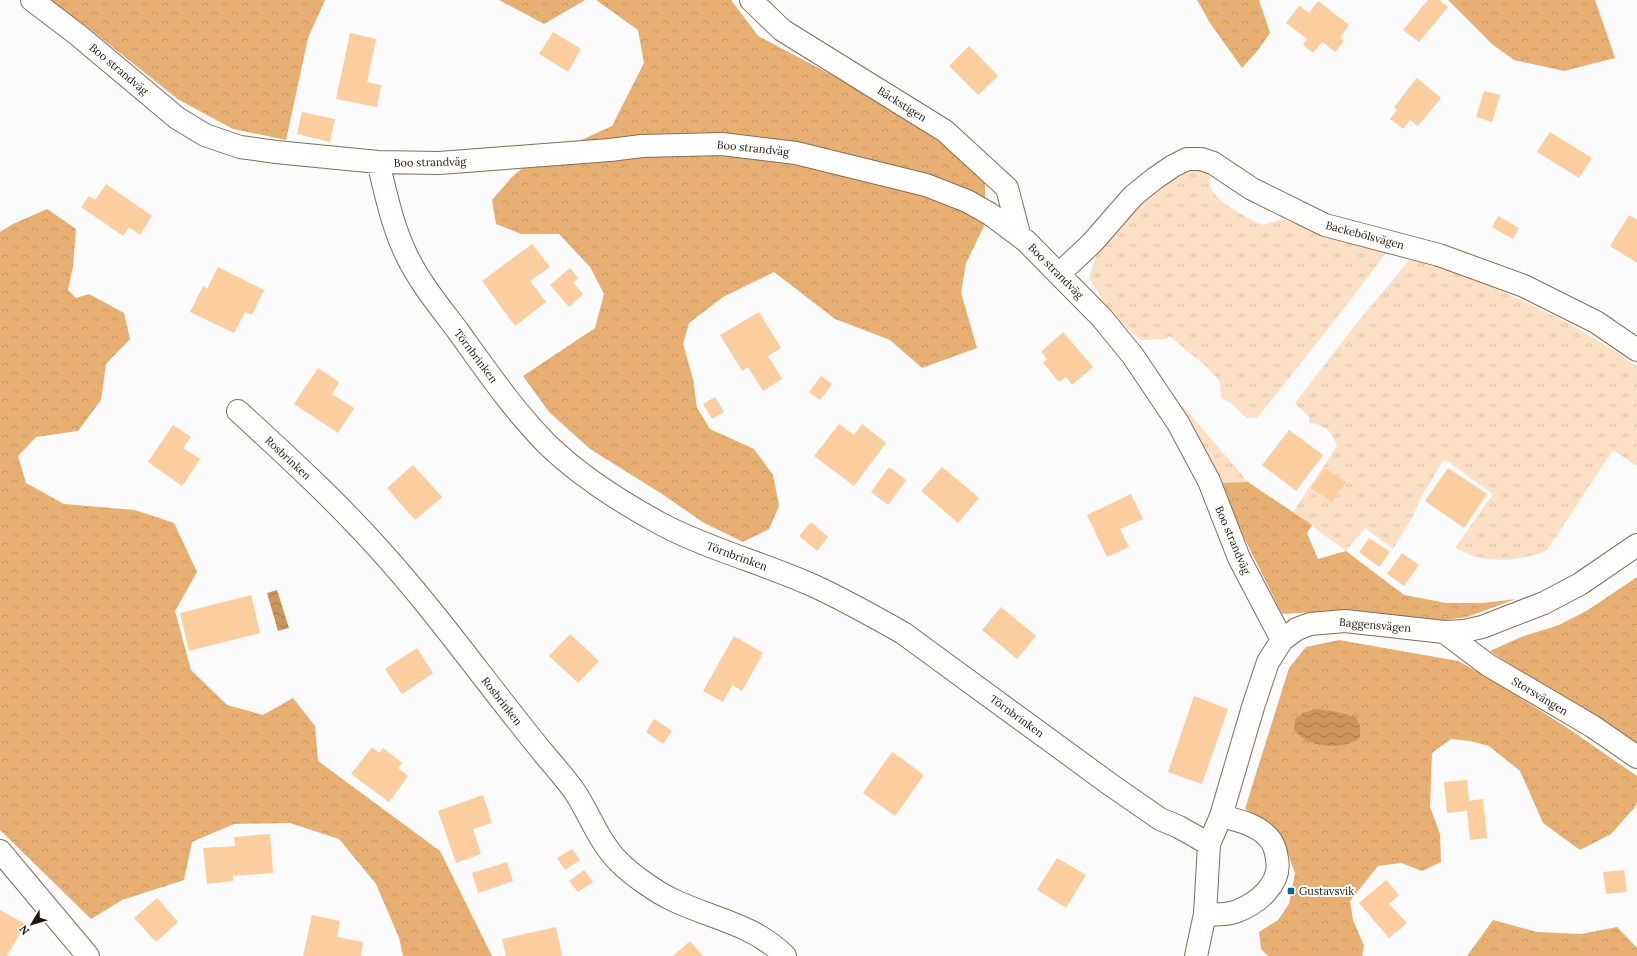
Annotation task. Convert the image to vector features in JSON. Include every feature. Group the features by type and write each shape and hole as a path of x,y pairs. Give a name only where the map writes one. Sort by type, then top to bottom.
{"street":[{"name":"Boo strandväg","path":"32,0 78,35 177,118 205,135 240,147 378,162 439,163 610,150 642,146 697,144 757,147 796,153 926,185 967,201 990,214 1019,234 1060,273 1102,318 1133,356 1178,423 1209,481 1239,558 1282,640"},
{"name":"Bäckstigen","path":"751,0 782,30 945,131 1007,188 1019,234"},
{"name":"Backebölsvägen","path":"1060,273 1092,243 1133,196 1154,179 1173,166 1187,159 1201,159 1213,163 1252,189 1325,226 1439,255 1524,286 1596,322 1637,350"},
{"name":"Törnbrinken","path":"378,162 393,223 407,256 424,284 473,353 524,420 549,446 579,471 620,500 691,539 812,585 904,633 1160,819 1179,827 1209,844"},
{"name":"Rosbrinken","path":"238,411 310,477 384,555 444,626 574,791 606,847 630,873 672,900 746,928 772,943 785,956"},
{"name":"Baggensvägen","path":"1196,956 1205,914 1209,844 1221,816 1253,707 1268,662 1282,640 1297,629 1310,624 1345,621 1444,632 1464,631 1482,627 1544,603 1580,584 1637,545"},
{"name":"Storsvängen","path":"1444,632 1488,665 1592,726 1637,757"},
{"path":"1205,914 1220,915 1235,912 1249,904 1265,893 1275,881 1278,866 1275,847 1268,837 1258,828 1221,816"},
{"path":"0,851 88,956"}],"green space":[{"path":"46,0 325,0 308,38 286,140 233,129 179,100 86,26"},
{"path":"499,0 585,0 544,24"},
{"path":"596,0 731,0 758,36 843,81 961,155 985,182 985,224 966,263 961,293 977,348 922,368 890,340 835,319 774,272 723,297 689,323 683,344 693,379 697,408 710,429 754,449 773,475 779,506 769,529 743,542 704,523 662,494 590,449 549,412 523,376 595,328 604,294 590,267 559,234 521,234 496,224 492,200 511,178 526,165 612,126 644,63 638,30"},
{"path":"1197,0 1259,0 1270,33 1258,50 1242,68 1210,23"},
{"path":"1448,0 1595,0 1615,58 1564,71 1514,60 1493,45"},
{"path":"1201,167 1209,173 1210,186 1218,198 1241,214 1263,225 1282,219 1332,236 1388,250 1346,306 1257,418 1247,418 1232,404 1221,398 1220,382 1208,368 1169,336 1167,339 1141,340 1113,316 1089,278 1097,253 1147,194 1178,173"},
{"path":"47,209 76,229 73,266 68,290 76,298 89,294 124,313 130,339 106,364 101,400 78,431 36,437 18,456 26,483 64,504 135,510 174,523 197,572 175,611 191,670 227,705 263,715 293,698 315,726 318,761 440,851 492,956 403,956 399,938 376,884 339,839 290,823 234,824 192,842 184,880 122,900 91,919 0,830 0,232 13,224"},
{"path":"1410,259 1434,264 1499,290 1562,320 1617,352 1637,367 1637,466 1613,450 1547,550 1531,556 1503,560 1476,557 1455,548 1493,494 1444,459 1393,549 1365,528 1346,551 1293,512 1337,446 1330,433 1324,427 1309,423 1309,417 1295,403 1352,329"},
{"path":"1182,405 1248,482 1217,483 1183,418"},
{"path":"1248,482 1312,525 1307,533 1318,559 1346,551 1404,595 1446,603 1483,603 1516,599 1467,617 1438,621 1316,612 1282,614 1217,483"},
{"path":"1637,577 1637,743 1528,677 1490,651 1521,637 1559,625 1588,610"},
{"path":"1339,640 1458,661 1484,675 1566,727 1637,776 1637,802 1635,807 1611,834 1580,850 1543,823 1520,771 1489,746 1470,741 1451,739 1432,753 1430,807 1440,834 1441,862 1422,871 1401,863 1378,866 1350,901 1353,920 1364,946 1362,956 1268,956 1261,949 1259,932 1278,920 1289,904 1295,873 1286,849 1267,825 1245,809 1289,668 1306,647"},
{"path":"1493,920 1537,932 1581,934 1617,927 1637,948 1637,956 1467,956"}],"water":[{"path":"277,590 289,628 278,631 267,593"},
{"path":"1316,709 1356,717 1360,726 1360,738 1348,744 1334,746 1312,743 1304,739 1294,729 1295,719 1303,713"}],"building":[{"path":"1428,0 1439,0 1448,7 1419,42 1403,30"},
{"path":"1318,1 1349,25 1340,38 1344,41 1335,52 1322,42 1313,53 1303,45 1307,39 1286,23 1299,6 1309,13"},
{"path":"553,32 581,49 568,72 539,54"},
{"path":"350,33 376,39 367,82 381,85 377,107 336,99"},
{"path":"969,46 998,76 978,95 949,66"},
{"path":"1417,78 1441,98 1418,126 1410,120 1403,129 1390,119 1397,110 1394,107"},
{"path":"1484,91 1500,95 1492,122 1476,117"},
{"path":"302,112 335,119 330,142 297,134"},
{"path":"1550,132 1592,158 1579,178 1537,152"},
{"path":"106,184 152,216 140,235 129,227 123,236 81,207 89,196 95,200"},
{"path":"1629,215 1637,220 1637,263 1610,246"},
{"path":"1498,216 1519,228 1513,239 1492,227"},
{"path":"532,244 550,267 530,281 546,302 515,326 482,281"},
{"path":"218,267 264,290 252,315 245,312 234,333 190,312 203,286 207,289"},
{"path":"570,268 578,278 573,283 583,294 569,307 550,285"},
{"path":"759,312 781,348 768,356 782,379 763,391 748,367 742,371 720,335"},
{"path":"1063,332 1093,367 1072,385 1066,377 1059,382 1043,363 1047,359 1041,352"},
{"path":"318,368 339,382 332,394 354,408 338,433 294,404"},
{"path":"821,376 832,384 820,400 809,392"},
{"path":"715,397 724,412 712,419 703,404"},
{"path":"839,424 854,435 862,424 886,443 854,486 814,456"},
{"path":"173,425 191,437 183,448 200,459 182,486 148,462"},
{"path":"1289,430 1323,455 1296,491 1262,465"},
{"path":"413,465 442,497 415,520 387,488"},
{"path":"889,467 906,480 888,505 871,492"},
{"path":"942,467 979,498 958,523 921,491"},
{"path":"1325,468 1346,482 1332,502 1311,488"},
{"path":"1448,468 1487,494 1464,528 1425,501"},
{"path":"1131,494 1143,519 1120,529 1129,547 1107,557 1087,515"},
{"path":"811,522 828,537 817,551 799,536"},
{"path":"1369,538 1390,552 1379,567 1359,552"},
{"path":"1402,553 1419,565 1404,586 1387,574"},
{"path":"251,595 260,633 189,651 180,613"},
{"path":"1001,607 1036,636 1017,659 982,630"},
{"path":"570,634 599,661 578,683 549,656"},
{"path":"734,636 763,653 742,691 732,685 723,702 703,691"},
{"path":"417,648 433,673 402,694 385,669"},
{"path":"1194,696 1228,709 1202,784 1168,772"},
{"path":"654,719 672,731 663,744 646,732"},
{"path":"372,747 379,753 383,748 402,763 398,768 408,776 389,802 351,774"},
{"path":"892,752 924,775 895,816 863,793"},
{"path":"1467,780 1469,801 1483,799 1487,838 1470,840 1467,811 1447,813 1444,782"},
{"path":"483,795 492,823 473,829 481,854 456,863 438,811"},
{"path":"270,834 273,873 233,876 233,881 207,884 203,848 235,846 234,837"},
{"path":"572,849 580,860 565,870 557,858"},
{"path":"1057,858 1086,875 1066,908 1037,890"},
{"path":"507,862 513,881 478,893 472,873"},
{"path":"584,870 593,882 578,892 569,881"},
{"path":"1624,870 1627,892 1606,894 1603,872"},
{"path":"1386,880 1399,895 1389,904 1407,923 1389,938 1359,903"},
{"path":"157,898 178,922 156,942 134,918"},
{"path":"0,910 25,924 7,956 0,956"},
{"path":"312,915 340,921 337,937 363,942 361,956 303,956"},
{"path":"556,927 562,956 506,956 502,939"},
{"path":"690,941 703,956 673,956"}],"place":[{"name":"Gustavsvik","path":"1291,891"}]}
